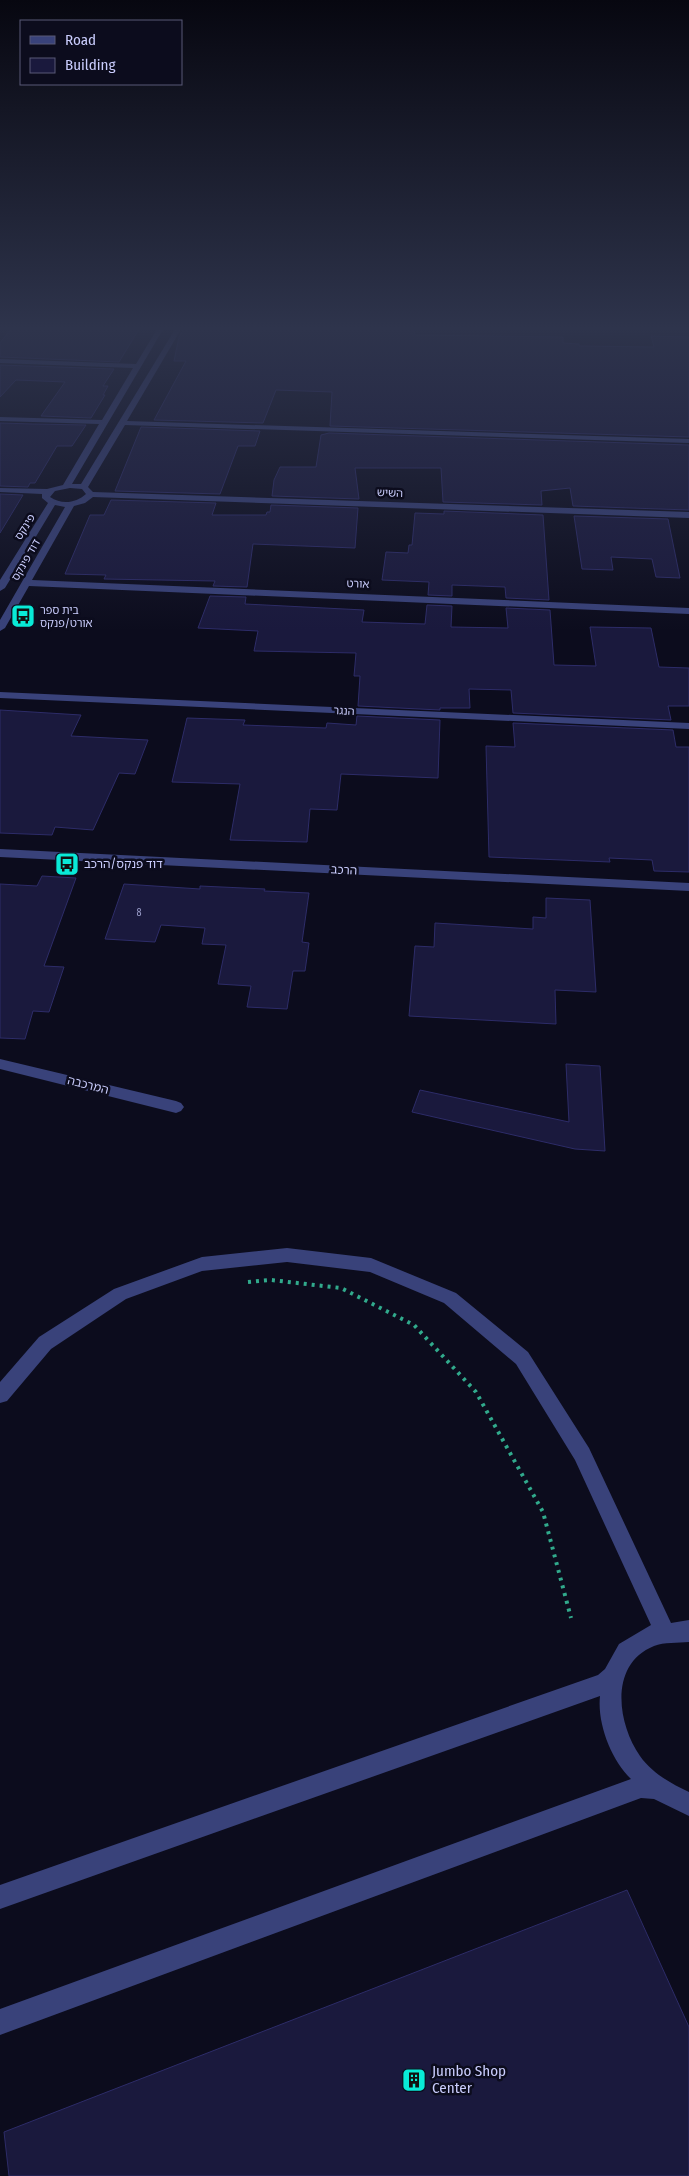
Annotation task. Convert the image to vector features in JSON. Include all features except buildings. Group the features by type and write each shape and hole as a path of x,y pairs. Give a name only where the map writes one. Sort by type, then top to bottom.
{"street":[{"path":"66,486 101,428"},
{"path":"84,487 119,428"},
{"path":"265,428 689,441"},
{"path":"0,490 48,492 66,486 84,487 91,494 85,500 71,504 53,502 46,498 48,492"},
{"name":"השיש","path":"91,494 689,515"},
{"name":"פינקס","path":"1,584 53,502"},
{"name":"דוד פינקס","path":"0,628 71,504"},
{"name":"אורט","path":"26,583 689,611"},
{"name":"הנגר","path":"0,695 689,726"},
{"name":"הרכב","path":"0,853 689,887"},
{"name":"המרכבה","path":"0,1064 176,1107"},
{"path":"0,1395 45,1343 120,1294 202,1264 287,1254 371,1265 450,1298 522,1358 582,1454 664,1631"},
{"path":"689,1631 664,1631 642,1639 633,1646 618,1664 609,1701 610,1714 616,1736 633,1768 654,1788 667,1797 689,1804"},
{"path":"0,1896 605,1683 614,1675"},
{"path":"0,2022 641,1787 654,1788"}],"path":[{"path":"243,1282 271,1280 341,1288 414,1325 476,1392 542,1512 571,1618"}],"place":[{"name":"בית ספר אורט/פנקס","path":"23,616"},
{"name":"דוד פנקס/הרכב","path":"67,864"},
{"name":"Jumbo Shop Center","path":"414,2080"}]}
